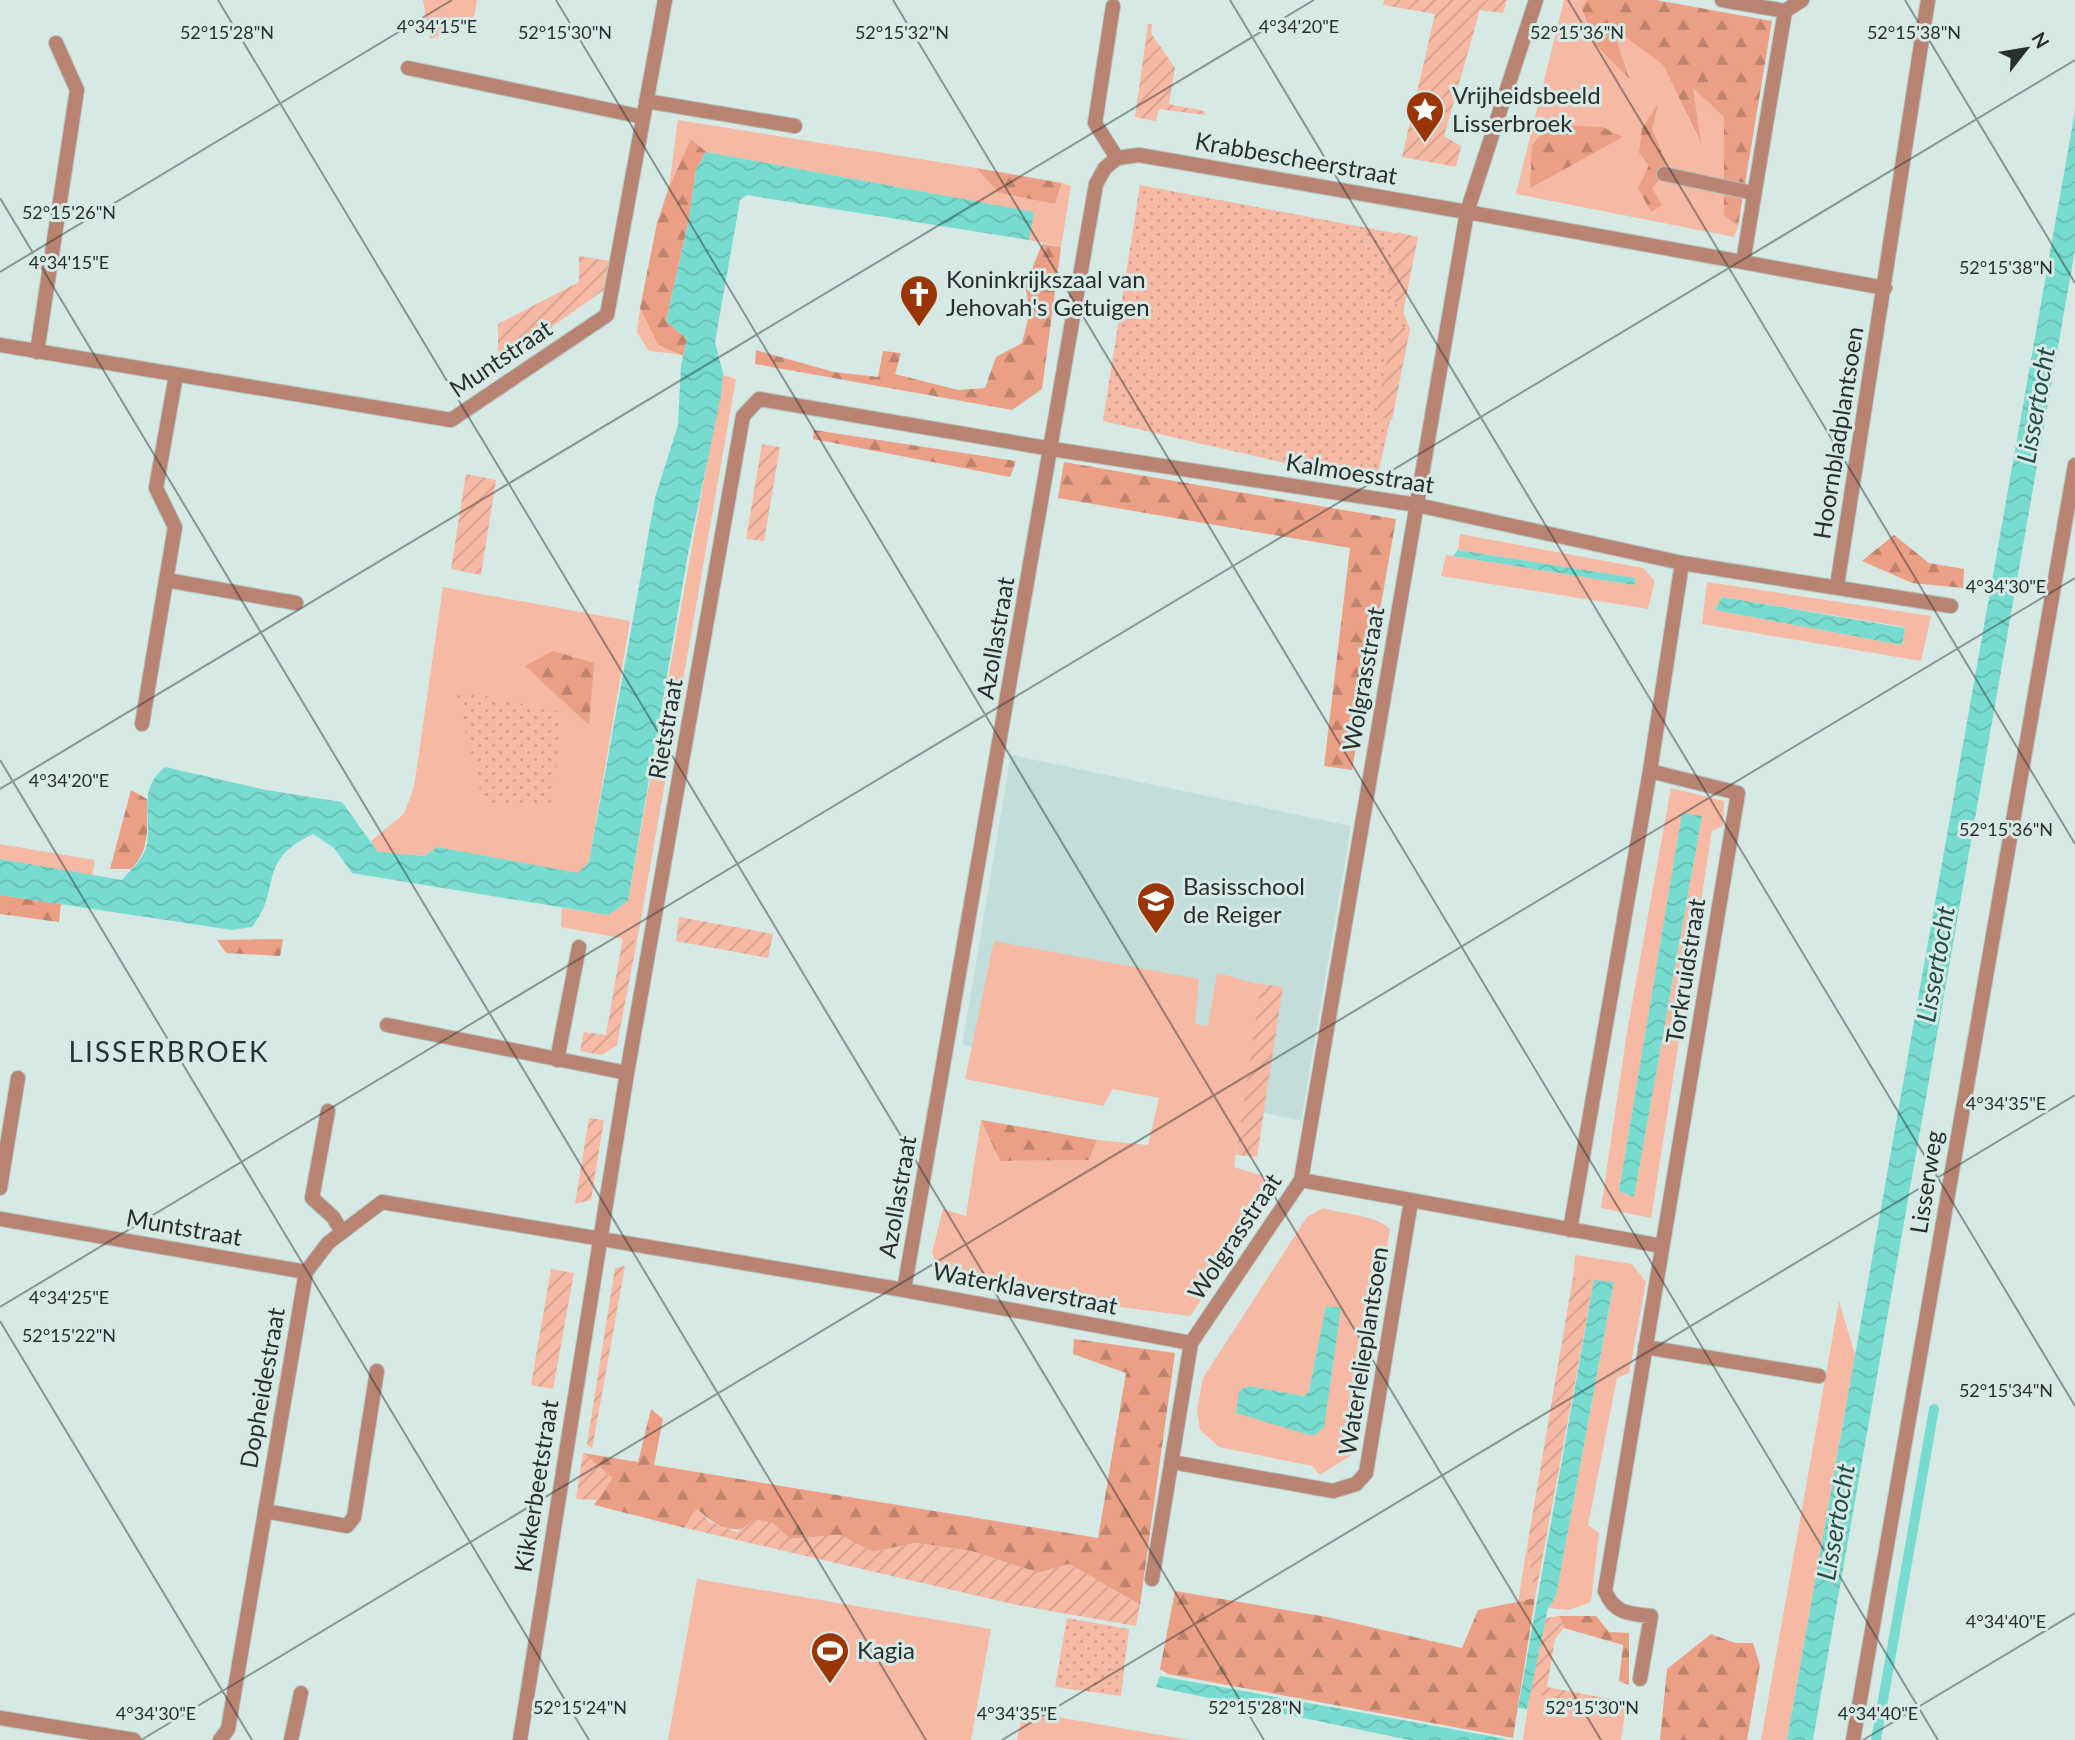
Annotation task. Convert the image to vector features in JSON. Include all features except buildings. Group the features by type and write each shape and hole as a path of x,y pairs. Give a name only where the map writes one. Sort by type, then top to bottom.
{"street":[{"name":"Muntstraat","path":"0,345 452,420 607,315 665,0"},
{"name":"Wolgrasstraat","path":"1191,1343 1301,1180 1467,212 1536,0"},
{"path":"1722,0 1785,11 1802,0"},
{"name":"Hoornbladplantsoen","path":"1837,586 1928,0"},
{"path":"1113,6 1095,123 1117,158"},
{"path":"1743,262 1785,11"},
{"path":"37,352 77,90 57,43"},
{"path":"408,68 643,117"},
{"path":"646,101 795,125"},
{"name":"Krabbescheerstraat","path":"1117,158 1139,155 1467,212"},
{"name":"Azollastraat","path":"904,1290 1096,184 1105,168 1117,158"},
{"path":"1664,174 1753,193"},
{"path":"1467,212 1885,288"},
{"path":"142,723 175,527 156,488 176,375"},
{"name":"Kalmoesstraat","path":"759,399 1052,449 1417,505 1682,563 1837,586 1951,607"},
{"name":"Rietstraat","path":"602,1240 627,1073 743,415 759,399"},
{"name":"Lisserweg","path":"1853,1740 2075,465"},
{"path":"1570,1230 1650,771 1682,563"},
{"path":"166,580 296,603"},
{"name":"Torkruidstraat","path":"1640,1679 1651,1616 1624,1614 1610,1604 1605,1591 1738,793 1650,771"},
{"path":"557,1060 579,947"},
{"path":"387,1025 627,1073"},
{"path":"0,1188 18,1078"},
{"path":"328,1111 312,1198 333,1217 342,1232"},
{"path":"1301,1180 1662,1246"},
{"name":"Waterlelieplantsoen","path":"1172,1462 1333,1491 1356,1484 1366,1473 1411,1201"},
{"path":"306,1272 328,1243 382,1202 602,1240"},
{"name":"Muntstraat","path":"0,1219 306,1272"},
{"name":"Waterklaverstraat","path":"602,1240 904,1290 1191,1343"},
{"name":"Kikkerbeetstraat","path":"520,1740 602,1240"},
{"name":"Dopheidestraat","path":"220,1740 228,1729 306,1272"},
{"path":"1152,1578 1191,1343"},
{"path":"1646,1347 1819,1376"},
{"path":"265,1511 347,1526 354,1517 377,1371"},
{"path":"291,1740 301,1693"},
{"path":"0,1718 134,1740"}],"shaded area":[{"path":"423,0 477,0 473,24 430,39"},
{"path":"1384,0 1507,0 1503,13 1480,10 1444,136 1461,146 1456,167 1402,157 1435,14 1383,5"},
{"path":"1564,0 1587,0 1582,9 1630,77 1611,26 1663,65 1699,140 1692,87 1724,117 1724,215 1738,226 1734,237 1516,194"},
{"path":"1148,24 1152,24 1151,33 1175,68 1169,104 1204,111 1205,115 1159,109 1156,121 1135,117"},
{"path":"678,120 976,168 999,193 1055,204 1062,183 1071,186 1061,247 1029,240 1033,212 706,152 691,139 669,187"},
{"path":"1140,185 1415,237 1403,312 1410,329 1376,484 1103,421"},
{"path":"1397,232 1418,237 1403,313 1386,290"},
{"path":"579,256 610,261 604,290 498,365 498,324 579,282"},
{"path":"640,308 658,345 678,354 649,351 637,333"},
{"path":"1393,325 1410,329 1392,420 1376,417"},
{"path":"723,375 736,379 637,941 561,927 562,908 608,915 628,901"},
{"path":"762,444 780,447 764,541 746,539"},
{"path":"466,474 496,480 481,575 451,569"},
{"path":"1460,534 1643,568 1655,581 1648,609 1441,576 1446,555 1634,585 1635,578 1458,550"},
{"path":"1707,582 1931,616 1921,661 1702,624","holes":["1722,597 1905,627 1902,645 1715,610"]},
{"path":"443,587 630,621 589,862 578,874 437,847 426,856 378,852 371,841 404,814 414,787"},
{"path":"456,690 561,712 553,806 483,802"},
{"name":"Basisschool de Reiger","path":"1011,755 1351,826 1301,1121 962,1045"},
{"path":"1671,788 1724,801 1723,826 1712,831 1651,1218 1601,1208 1627,1032","holes":["1682,814 1702,816 1634,1197 1619,1191"]},
{"path":"0,844 95,860 92,877 0,859"},
{"path":"679,917 773,934 768,958 676,941"},
{"path":"623,937 637,941 617,1045 602,1055 580,1051 584,1032 606,1035"},
{"path":"994,941 1199,979 1195,1024 1208,1026 1217,973 1262,985 1234,1167 1283,1182 1190,1316 1042,1297 938,1269 932,1253 943,1209 966,1216 981,1120 1000,1161 1089,1160 1097,1140 1148,1145 1159,1098 1113,1089 1103,1106 965,1079"},
{"path":"1261,984 1283,987 1257,1157 1236,1155"},
{"path":"589,1118 604,1120 591,1200 575,1204"},
{"path":"1323,1208 1376,1220 1390,1229 1359,1420 1353,1442 1358,1451 1320,1475 1312,1466 1219,1447 1200,1430 1197,1410 1203,1378 1307,1217","holes":["1326,1306 1340,1308 1331,1381 1312,1436 1248,1386 1304,1396 1309,1391"]},
{"path":"1575,1255 1632,1264 1646,1282 1629,1373 1617,1378 1588,1525 1599,1533 1591,1602 1569,1610 1548,1608 1556,1596 1614,1283 1573,1277"},
{"path":"625,1266 592,1449 587,1444 615,1268"},
{"path":"551,1269 574,1273 553,1389 531,1385"},
{"path":"1573,1277 1594,1280 1535,1598 1527,1547"},
{"path":"1839,1301 1855,1355 1787,1740 1761,1740"},
{"path":"583,1453 612,1478 597,1500 576,1499"},
{"path":"696,1508 710,1522 737,1532 755,1519 772,1523 790,1539 840,1535 873,1552 914,1543 971,1551 1039,1573 1069,1564 1140,1605 1136,1626 1017,1605 685,1528"},
{"path":"1527,1547 1535,1598 1518,1602"},
{"name":"Kagia","path":"697,1579 991,1629 971,1740 668,1740"},
{"path":"1559,1616 1564,1628 1555,1639 1547,1687 1626,1702 1625,1713 1530,1693 1546,1618"},
{"path":"1067,1618 1129,1629 1121,1696 1055,1687"},
{"path":"1530,1693 1625,1713 1621,1740 1523,1740"},
{"path":"1023,1711 1189,1740 1017,1740"}],"green space":[{"path":"1587,0 1656,0 1772,21 1738,226 1724,215 1724,117 1693,88 1701,143 1663,65 1612,27 1630,79 1596,45 1582,9"},
{"path":"1658,104 1652,129 1669,170 1652,188 1662,205 1651,212 1638,188 1649,165 1639,153 1642,128"},
{"path":"1550,124 1602,127 1623,137 1530,188 1532,145"},
{"path":"691,139 706,152 696,170 689,219 666,321 687,339 683,356 658,345 640,308 657,223 669,187"},
{"path":"976,168 1062,183 1055,204 999,193"},
{"path":"1042,244 1061,247 1042,389 1012,410 755,364 756,350 834,372 878,377 883,351 901,353 895,374 958,390 985,388 996,357 1022,343 1030,311 1025,286"},
{"path":"814,430 1016,461 1010,477 813,439"},
{"path":"1064,462 1396,519 1352,770 1324,766 1350,548 1058,498"},
{"path":"1894,535 1929,563 1964,569 1963,588 1912,583 1862,561"},
{"path":"553,651 594,663 589,725 525,666"},
{"path":"131,790 147,799 145,845 131,869 110,869"},
{"path":"0,895 61,904 59,922 0,914"},
{"path":"283,939 280,956 226,953 217,940"},
{"path":"981,1120 1097,1140 1089,1160 1000,1161"},
{"path":"1074,1339 1175,1353 1140,1605 1069,1564 1039,1573 971,1551 915,1543 873,1552 840,1535 790,1539 772,1523 731,1529 715,1523 696,1508 685,1528 594,1505 612,1478 583,1453 638,1462 651,1409 663,1419 654,1465 1098,1538 1126,1373 1073,1354"},
{"path":"1175,1591 1327,1617 1462,1648 1478,1610 1535,1598 1513,1738 1168,1674 1160,1669"},
{"path":"1559,1616 1596,1616 1609,1632 1629,1633 1629,1685 1619,1681 1623,1645 1564,1628"},
{"path":"1711,1634 1735,1643 1753,1643 1760,1665 1747,1740 1660,1740 1667,1669"}],"water":[{"name":"Lissertocht","path":"2075,111 2075,250 1813,1740 1787,1740"},
{"path":"706,152 1034,212 1029,240 747,195 740,200 715,342 723,373 721,396 688,554 628,901 608,915 352,873 334,848 313,834 295,844 276,865 261,913 252,927 232,930 0,895 0,859 122,880 140,859 147,844 148,793 156,776 165,767 266,790 342,802 378,852 425,856 437,847 578,873 589,862 655,498 678,425 681,365 687,339 666,321 689,219 696,170"},
{"path":"1458,550 1636,578 1634,585 1453,556"},
{"path":"1722,597 1905,628 1902,645 1715,610"},
{"path":"1682,813 1702,816 1634,1197 1619,1191"},
{"path":"1594,1280 1614,1282 1556,1596 1548,1608 1527,1709 1518,1708"},
{"path":"1326,1306 1341,1308 1324,1428 1313,1436 1236,1413 1239,1391 1248,1386 1304,1396 1309,1391"},
{"path":"1160,1676 1508,1740 1409,1740 1156,1687"}],"waterway":[{"path":"1876,1740 1934,1409"}],"place":[{"name":"Vrijheidsbeeld Lisserbroek","path":"1425,144"},
{"name":"Koninkrijkszaal van Jehovah's Getuigen","path":"919,328"},
{"name":"Basisschool de Reiger","path":"1156,935"},
{"name":"Kagia","path":"830,1685"}],"district":[{"name":"LISSERBROEK","path":"169,1052"}]}
